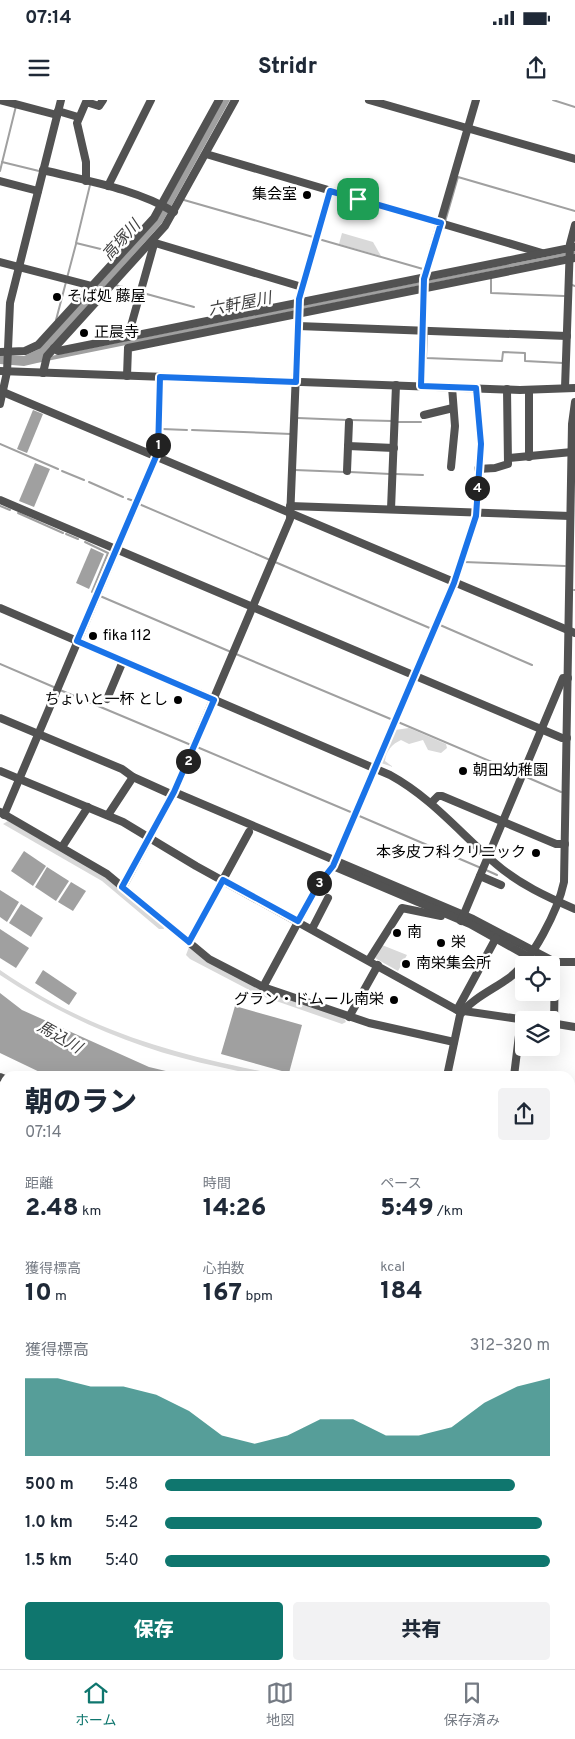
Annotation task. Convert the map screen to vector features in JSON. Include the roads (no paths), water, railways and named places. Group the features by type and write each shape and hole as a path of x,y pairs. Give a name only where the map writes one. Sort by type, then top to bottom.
{"street":[{"path":"0,100 78,117"},
{"path":"0,404 5,370 9,308 61,100"},
{"path":"86,181 86,162 77,126 78,117 86,102 99,106 103,100"},
{"path":"108,186 151,100"},
{"path":"5,352 25,351 38,345 147,226 163,205 219,100"},
{"path":"43,373 44,363 48,354 153,243 206,154 235,100"},
{"path":"370,100 575,159"},
{"path":"421,386 424,283 476,100"},
{"path":"206,154 542,254"},
{"path":"43,170 108,186 163,205 173,211"},
{"path":"0,181 38,191"},
{"path":"122,887 174,794 290,519 298,308 302,287 330,191"},
{"path":"564,388 572,283 571,253 575,226"},
{"path":"153,243 302,287"},
{"path":"130,337 129,333 153,243"},
{"path":"424,283 542,254 571,253"},
{"path":"54,348 58,351 298,308 571,253"},
{"path":"0,262 92,286"},
{"path":"127,376 128,348 298,308"},
{"path":"298,326 567,336"},
{"path":"5,370 43,373 529,390 575,388"},
{"path":"160,377 156,456 20,779 2,813 107,874 209,959 263,987 349,1017 454,1042"},
{"path":"391,509 396,385"},
{"path":"451,467 455,431 452,387"},
{"path":"263,987 318,885 334,863 454,583 476,512 481,437 476,388"},
{"path":"478,469 508,464 507,389"},
{"path":"529,390 529,457"},
{"path":"2,392 290,510 454,583 572,632"},
{"path":"460,1011 512,976 531,954 558,902 564,882 570,736 568,678 572,632 572,550 570,516 573,479 572,424 575,402"},
{"path":"424,415 453,408"},
{"path":"347,470 349,422"},
{"path":"348,446 394,448"},
{"path":"509,458 572,452"},
{"path":"0,500 542,729 570,736"},
{"path":"290,510 391,509 570,516"},
{"path":"0,608 374,768 405,784 431,803 488,856 523,884 575,909"},
{"path":"107,699 123,661"},
{"path":"462,918 563,678 568,678"},
{"path":"0,718 122,769 133,778 462,918 531,954"},
{"path":"0,771 108,815 460,1011 515,1019"},
{"path":"108,815 133,778"},
{"path":"431,803 438,796 442,796 556,844 565,844"},
{"path":"62,848 88,807"},
{"path":"189,942 249,832"},
{"path":"565,835 574,835"},
{"path":"334,863 449,916 462,918 496,938 537,956"},
{"path":"480,876 501,885"},
{"path":"312,929 328,898"},
{"path":"369,960 402,908 448,918 449,916"},
{"path":"448,1071 460,1011 496,938"},
{"path":"560,962 575,962"},
{"path":"349,1017 378,965"},
{"path":"560,1025 575,1027"},
{"path":"515,1071 518,1056"}],"water":[{"path":"223,100 230,100 162,223 43,356 51,356 575,251 575,254 24,366 0,364 0,355 24,356 39,349 157,220"},
{"path":"33,410 43,414 27,453 17,449"},
{"path":"35,463 50,469 34,507 19,501"},
{"path":"91,548 104,554 89,589 76,583"},
{"path":"24,851 46,866 33,886 11,871"},
{"path":"47,867 69,881 56,901 35,887"},
{"path":"71,882 86,891 73,911 58,902"},
{"path":"0,890 19,902 7,922 0,917"},
{"path":"21,904 43,918 31,937 9,923"},
{"path":"0,929 29,948 16,968 0,958"},
{"path":"43,970 77,993 69,1005 35,983"},
{"name":"馬込川","path":"0,993 22,1010 149,1067 166,1071 38,1071 0,1053"},
{"path":"235,1006 302,1025 290,1071 282,1071 221,1054"}],"waterway":[{"path":"553,100 575,107"},
{"path":"0,171 16,106"},
{"path":"2,162 39,171"},
{"path":"445,222 458,177 575,211"},
{"name":"高塚川","path":"90,185 76,243 117,253"},
{"path":"184,200 313,237"},
{"path":"322,240 423,269"},
{"path":"67,278 76,244"},
{"path":"491,277 491,293 564,296"},
{"path":"56,320 66,282"},
{"path":"115,285 139,291"},
{"path":"143,293 194,307"},
{"path":"427,333 426,358 502,361 503,352 525,353 525,361 563,363"},
{"path":"298,418 347,420"},
{"path":"351,420 392,421"},
{"path":"397,422 421,422"},
{"path":"162,429 187,430"},
{"path":"192,430 291,434"},
{"path":"0,444 58,469"},
{"path":"295,470 345,472"},
{"path":"62,471 84,480"},
{"path":"350,472 390,474"},
{"path":"395,474 423,475"},
{"path":"89,482 123,497"},
{"path":"128,499 134,501"},
{"path":"139,504 270,560"},
{"path":"0,506 10,510"},
{"path":"18,513 63,533"},
{"path":"66,534 78,539"},
{"path":"85,542 108,553 92,592"},
{"path":"275,562 432,629"},
{"path":"464,562 565,566"},
{"path":"100,596 231,652"},
{"path":"440,625 532,665"},
{"path":"236,654 393,720"},
{"path":"0,664 56,688"},
{"path":"60,690 191,745"},
{"path":"398,722 520,774"},
{"path":"197,747 353,813"},
{"path":"524,776 561,792"},
{"path":"357,815 481,868"},
{"path":"486,870 497,875"}],"place":[{"name":"集会室","path":"307,195"},
{"name":"そば処 藤屋","path":"57,297"},
{"name":"正晨寺","path":"84,333"},
{"name":"fika 112","path":"93,636"},
{"name":"ちょいと一杯 とし","path":"178,700"},
{"name":"朝田幼稚園","path":"463,771"},
{"name":"本多皮フ科クリニック","path":"536,853"},
{"name":"南","path":"397,933"},
{"name":"栄","path":"441,943"},
{"name":"南栄集会所","path":"406,964"},
{"name":"グラン・ドムール南栄","path":"394,1000"}],"water label":[{"name":"六軒屋川","path":"240,305"}]}
